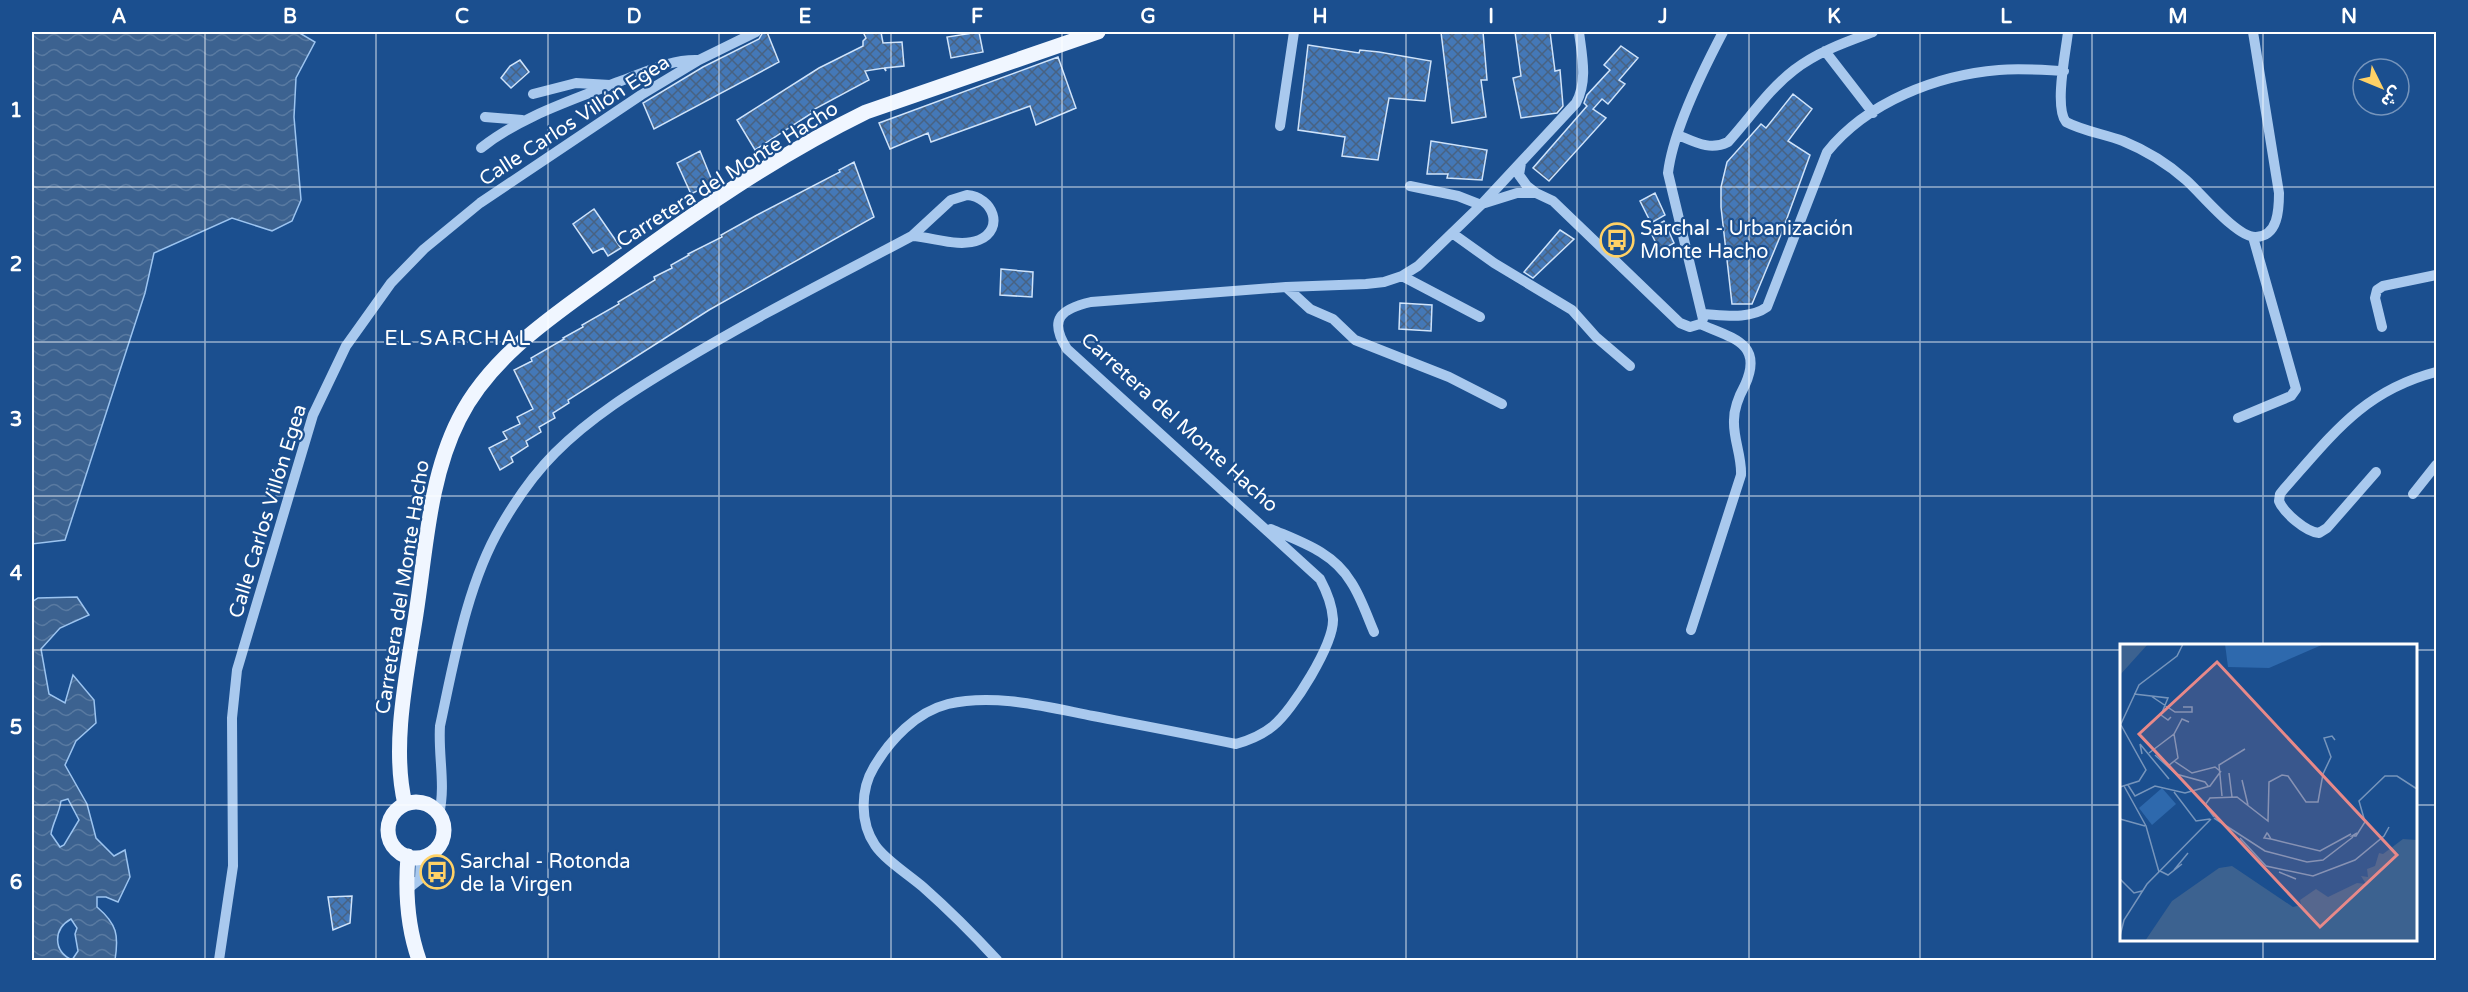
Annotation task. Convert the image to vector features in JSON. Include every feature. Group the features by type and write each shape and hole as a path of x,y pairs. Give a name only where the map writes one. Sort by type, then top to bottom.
{"main road":[{"name":"Carretera del Monte Hacho","path":"407,799 401,724 406,676 436,490 442,463 459,418 479,386 503,357 672,228 830,130 866,112 1098,32"},
{"path":"407,799 439,807 443,823 441,841 436,849 414,857 396,849 389,834 392,816 407,799"},
{"path":"414,857 407,873 405,891 412,939 419,960"}],"street":[{"name":"Calle Carlos Villón Egea","path":"219,960 233,866 232,718 237,670 313,415 346,346 391,283 424,249 480,203 641,95 699,60 756,32"},
{"path":"1280,126 1294,32"},
{"path":"1410,186 1450,194 1481,205 1572,108 1582,93 1584,81 1580,32"},
{"path":"1691,630 1741,475 1742,461 1734,421 1735,408 1750,374 1752,360 1744,345 1701,319 1668,173 1671,153 1703,70 1723,32"},
{"path":"1678,135 1710,147 1728,142 1777,85 1809,59 1873,32"},
{"path":"2068,32 2062,116 2071,125 2123,141 2155,157 2184,178 2239,230 2253,237 2262,236 2274,227 2279,193 2253,32"},
{"path":"1826,51 1873,113"},
{"path":"481,148 522,120 669,63 699,60"},
{"path":"1521,163 1519,175 1527,186 1553,201 1570,215 1680,323 1690,327 1701,319 1758,314 1767,307 1827,152 1837,140 1873,113 1927,85 1958,76 2001,69 2064,71"},
{"path":"533,94 576,83 610,85"},
{"path":"485,117 522,120"},
{"name":"Carretera del Monte Hacho","path":"997,960 924,888 876,847 866,827 863,809 870,773 881,754 896,736 918,718 947,704 980,701 1029,704 1236,744 1264,733 1285,712 1319,662 1329,642 1333,620 1330,599 1320,579 1067,349 1059,337 1057,324 1062,314 1071,307 1091,302 1384,282 1402,276 1418,266 1481,205 1517,193 1536,193"},
{"path":"439,807 440,726 467,612 481,569 506,518 524,490 553,454 623,397 729,333 912,236 927,225 945,205 959,197 967,195 981,198 991,207 993,213 988,232 978,240 962,243 912,236"},
{"path":"1452,233 1572,310 1596,337 1630,366"},
{"path":"2238,418 2291,396 2296,389 2253,237"},
{"path":"2382,327 2375,298 2377,290 2384,286 2436,275"},
{"path":"1402,276 1480,317"},
{"path":"1286,287 1310,309 1333,319 1355,340 1449,377 1502,404"},
{"path":"2376,472 2327,528 2319,533 2309,530 2286,512 2279,501 2284,489 2351,415 2394,386 2436,372"},
{"path":"2413,494 2436,465"},
{"path":"1262,526 1311,546 1340,567 1352,582 1374,633"},
{"path":"405,891 420,879 414,857"}],"water":[{"path":"32,32 298,32 315,42 296,78 294,117 301,200 292,221 272,231 232,218 154,253 145,293 65,540 32,544"},
{"path":"77,597 89,615 60,628 41,649 49,694 65,703 73,675 94,700 96,723 76,741 65,765 87,804 96,838 114,856 125,850 130,877 118,902 106,897 97,897 97,907 109,919 115,930 117,944 115,960 72,960 32,960 32,602 38,598","holes":["68,799 79,820 64,845 60,847 51,834 61,801","71,919 77,928 75,934 78,951 72,960 59,946 58,934 65,923"]}],"building":[{"path":"763,32 767,32 779,62 654,129 643,103 703,67 759,39"},
{"path":"863,32 881,32 883,43 902,42 904,66 885,68 886,71 884,68 865,71 869,80 811,111 812,113 755,150 737,120 819,68 863,46 866,38"},
{"path":"979,32 983,52 951,58 947,37"},
{"path":"1441,32 1483,32 1487,80 1481,80 1486,117 1452,123"},
{"path":"1515,32 1550,32 1555,71 1560,70 1563,106 1557,113 1521,118 1513,78 1521,76"},
{"path":"1308,45 1359,53 1360,50 1379,52 1431,61 1425,101 1389,98 1378,160 1342,156 1345,137 1298,130"},
{"path":"1621,46 1638,58 1619,80 1625,84 1608,104 1602,99 1593,109 1606,118 1549,181 1533,168 1587,106 1584,103 1587,95 1610,70 1604,65"},
{"path":"1058,57 1076,108 1036,125 1030,106 931,142 928,133 890,149 879,123"},
{"path":"520,60 529,72 511,88 501,78 510,66"},
{"path":"1793,94 1812,109 1788,141 1810,155 1782,232 1752,304 1732,304 1721,207 1721,187 1727,162 1761,124 1766,128"},
{"path":"1431,141 1487,150 1482,180 1447,178 1448,174 1427,174"},
{"path":"700,151 713,183 691,194 677,163"},
{"path":"854,162 874,217 709,310 568,400 569,403 553,413 555,418 539,427 541,432 526,441 528,446 511,457 513,462 500,470 489,448 507,439 503,432 520,424 517,417 533,409 514,370 532,361 531,358 655,280 654,277 672,268 671,265 688,254 840,172 839,170"},
{"path":"1655,193 1665,215 1651,223 1640,201"},
{"path":"594,209 621,248 608,256 603,248 593,253 573,224"},
{"path":"1664,221 1674,243 1660,251 1649,229"},
{"path":"1560,230 1574,239 1533,278 1524,272"},
{"path":"1001,269 1033,272 1032,297 1000,295"},
{"path":"1400,303 1432,305 1431,331 1399,329"},
{"path":"352,896 350,923 333,930 328,897"}],"place":[{"name":"Sarchal - Urbanización Monte Hacho","path":"1617,240"},
{"name":"Sarchal - Rotonda de la Virgen","path":"437,872"}],"district":[{"name":"EL SARCHAL","path":"458,338"}]}
